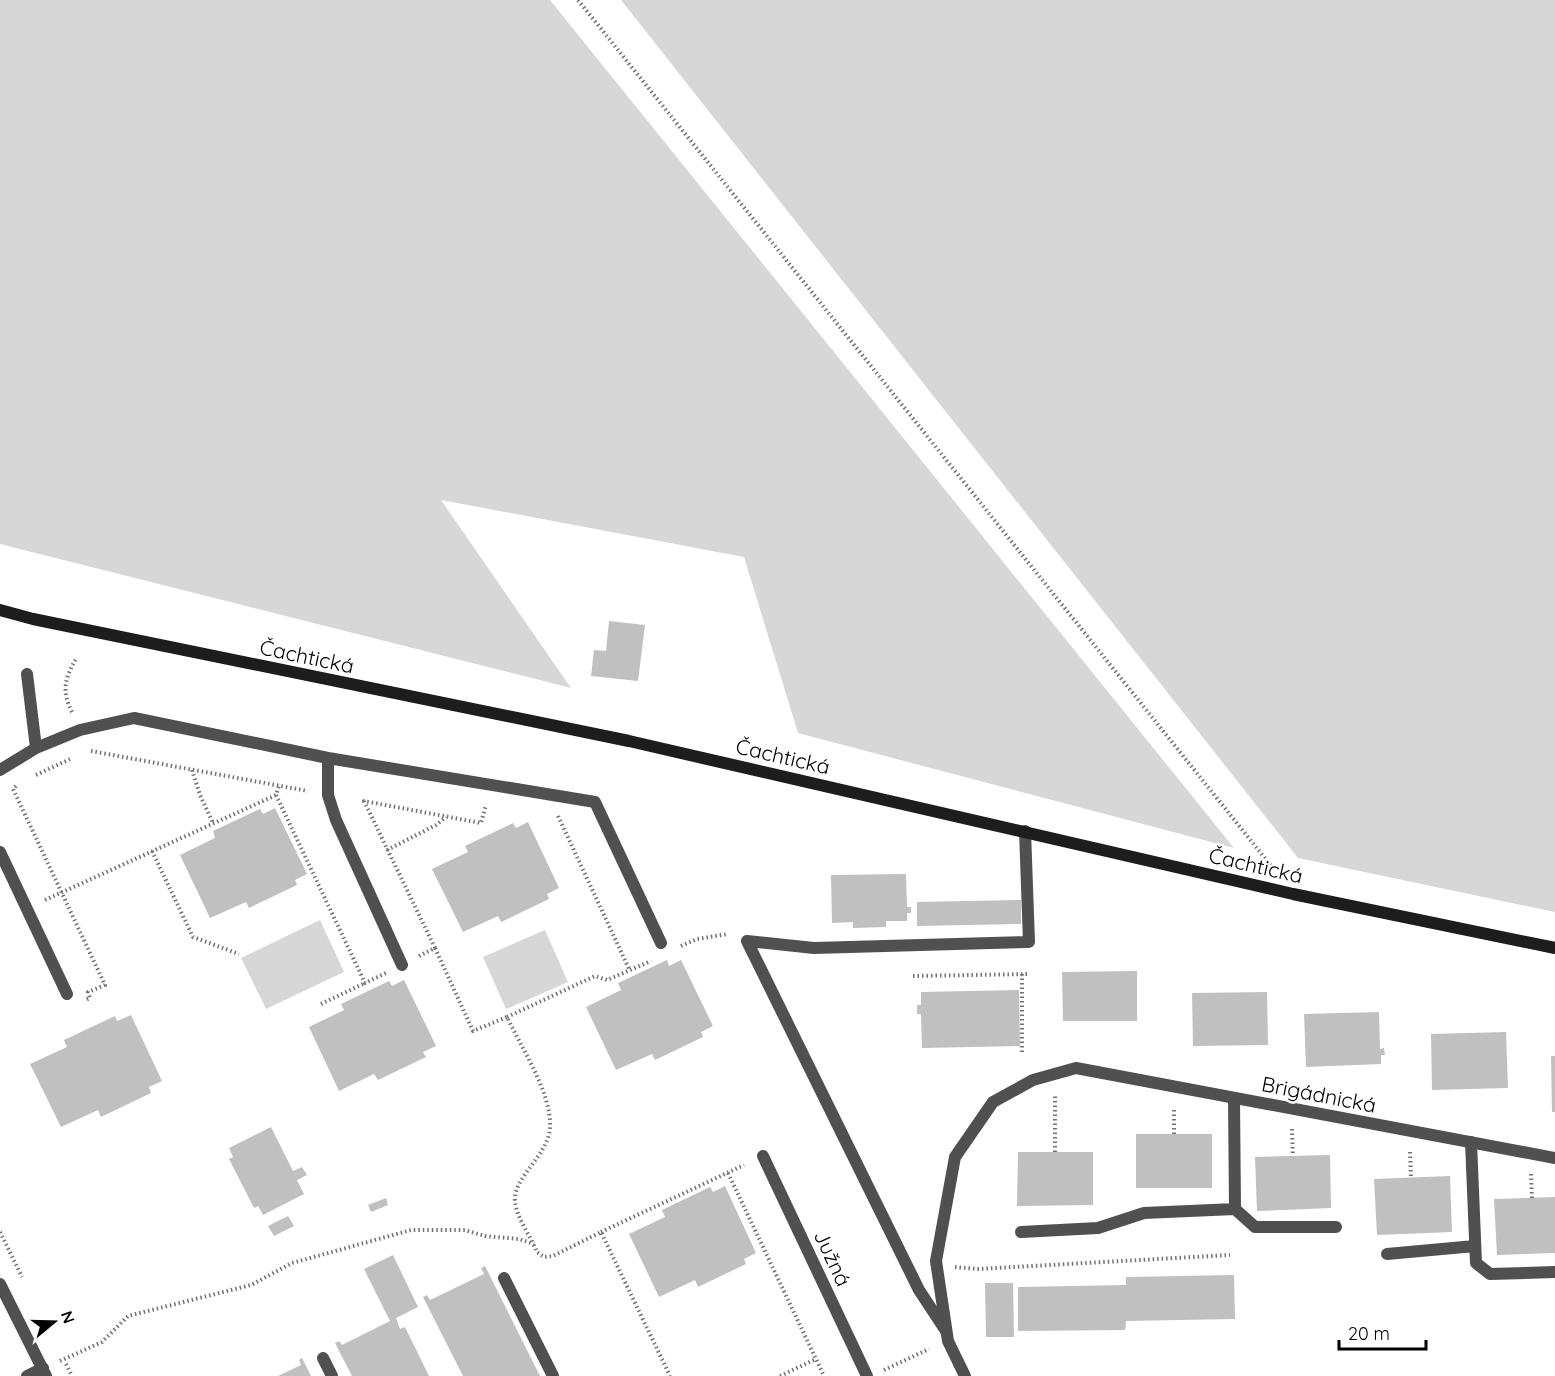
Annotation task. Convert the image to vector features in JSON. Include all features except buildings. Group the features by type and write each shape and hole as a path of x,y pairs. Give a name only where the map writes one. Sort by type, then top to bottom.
{"main road":[{"name":"Čachtická","path":"0,610 33,619 629,741 1293,894 1555,948"}],"street":[{"path":"27,674 36,748"},
{"path":"0,770 36,748 80,730 134,718 328,758 595,802 664,948"},
{"path":"328,758 328,795 336,820 402,965"},
{"path":"965,1376 946,1331 919,1290 747,941 814,948 1029,942 1025,831"},
{"path":"0,852 67,994"},
{"name":"Brigádnická","path":"946,1331 936,1261 955,1157 993,1102 1034,1080 1076,1068 1555,1158"},
{"path":"1233,1098 1235,1209"},
{"path":"1471,1142 1476,1263 1490,1274 1555,1272"},
{"name":"Južná","path":"763,1156 867,1376"},
{"path":"1021,1232 1098,1228 1144,1213 1235,1209 1255,1227 1336,1227"},
{"path":"1387,1254 1475,1246"},
{"path":"504,1278 553,1376"},
{"path":"0,1284 44,1372 27,1376"},
{"path":"323,1358 332,1376"}],"path":[{"path":"578,0 1293,894"},
{"path":"77,657 69,671 64,696 80,730"},
{"path":"33,776 89,750 307,791"},
{"path":"192,770 213,823"},
{"path":"23,781 13,789 105,985 88,992 90,998 72,1006 67,994"},
{"path":"279,786 276,795 365,983"},
{"path":"27,909 276,795"},
{"path":"496,804 486,802 481,823 363,801 473,1031 595,976 607,980 630,971 664,948 732,933"},
{"path":"547,813 557,815 630,971"},
{"path":"387,850 436,825 446,817"},
{"path":"152,851 193,937 239,954"},
{"path":"321,1004 435,948"},
{"path":"1022,974 1023,1055"},
{"path":"913,976 1030,974"},
{"path":"507,1017 550,1109 550,1130 543,1150 517,1188 515,1202 534,1244 544,1257 553,1256 763,1156"},
{"path":"1055,1093 1055,1152"},
{"path":"1174,1104 1174,1134"},
{"path":"1293,1126 1293,1156"},
{"path":"1409,1148 1411,1177"},
{"path":"1531,1170 1532,1198"},
{"path":"728,1173 824,1376"},
{"path":"44,1372 102,1342 128,1316 251,1285 291,1263 411,1230 465,1230 485,1236 496,1235 534,1244"},
{"path":"601,1232 670,1376"},
{"path":"957,1267 977,1269 1230,1256"},
{"path":"882,1371 935,1346"},
{"path":"780,1376 816,1359"}],"shaded area":[{"path":"0,0 550,0 1234,848 798,733 744,557 441,500 571,688 0,544"},
{"path":"621,0 1555,0 1555,912 1298,858"},
{"path":"320,920 344,972 266,1009 241,958"},
{"path":"545,930 568,982 506,1009 483,957"}]}
